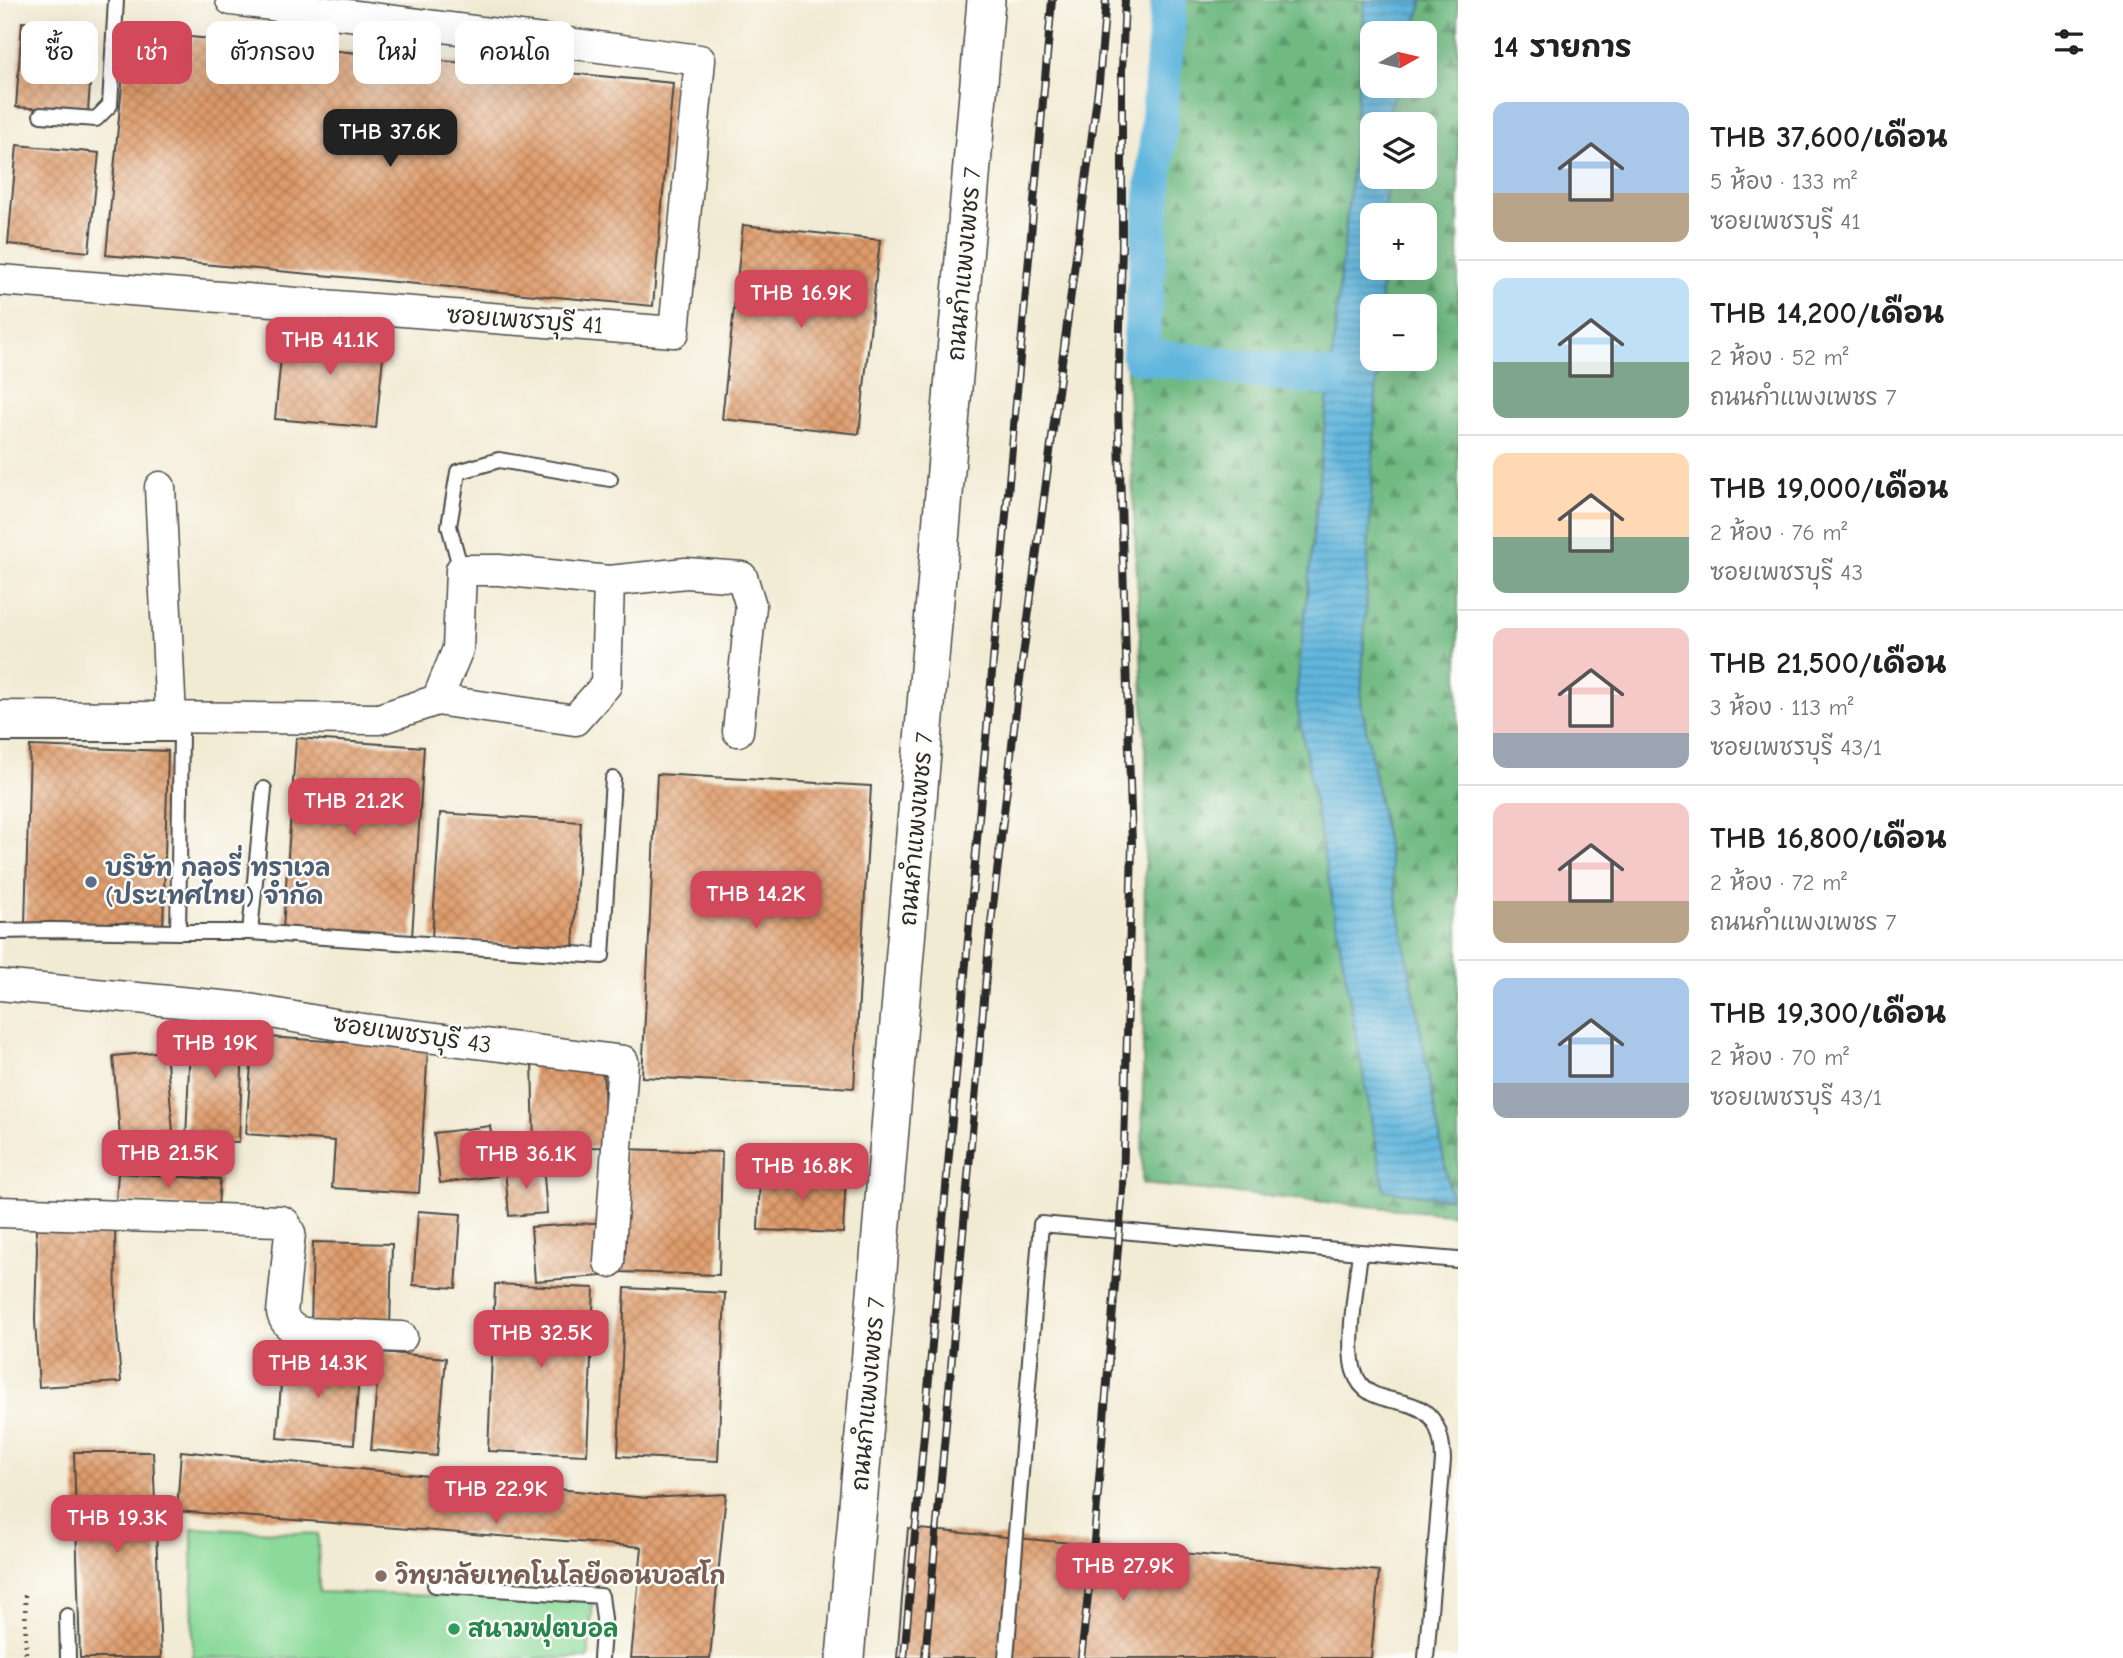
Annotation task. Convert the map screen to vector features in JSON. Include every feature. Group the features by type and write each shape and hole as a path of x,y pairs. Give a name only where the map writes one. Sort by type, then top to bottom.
{"street":[{"name":"ซอยเพชรบุรี 41","path":"0,280 674,332 700,60 231,0"},
{"name":"ถนนกำแพงเพชร 7","path":"845,1658 986,0"},
{"path":"160,487 171,718"},
{"path":"438,700 458,649 461,569 609,581 686,573 742,577 751,606 738,731"},
{"path":"0,716 379,719 438,700 575,720 606,685 609,581"},
{"name":"ซอยเพชรบุรี 43","path":"0,985 243,1008 362,1029 623,1061 609,1262"},
{"path":"0,1212 281,1221 285,1223 290,1234 282,1313 286,1323 304,1333 402,1337"}],"lane":[{"path":"41,115 96,119 110,105 116,0"},
{"path":"461,569 449,526 458,472 499,460 610,479"},
{"path":"0,734 181,734 178,932"},
{"path":"0,931 250,932 602,956 613,779"},
{"path":"250,932 264,789"},
{"path":"1006,1658 1041,1224 1458,1260"},
{"path":"1360,1252 1351,1348 1354,1371 1362,1387 1380,1398 1415,1405 1432,1417 1443,1440 1426,1658"},
{"path":"435,1585 601,1596 604,1619 601,1658"},
{"path":"67,1616 68,1658"}],"path":[{"path":"25,1595 26,1658"}],"green space":[{"path":"1154,0 1458,0 1458,1215 1142,1184 1146,759 1126,350"},
{"path":"192,1528 318,1534 319,1592 593,1601 588,1658 193,1658"}],"water":[{"path":"1365,0 1423,0 1417,21 1363,21"},
{"path":"1360,63 1360,98 1393,98 1390,112 1360,112 1360,189 1386,189 1385,203 1360,203 1360,280 1381,280 1381,294 1360,294 1360,371 1377,371 1361,701 1451,1199 1384,1190 1296,699 1351,176"}],"building":[{"path":"21,36 21,84 90,84 88,112 16,107"},
{"path":"192,37 206,39 206,84 339,84 339,51 353,53 353,84 441,84 441,61 455,62 455,84 574,84 574,74 673,83 653,306 106,255 122,84 192,84"},
{"path":"17,145 99,153 89,252 8,244"},
{"path":"743,225 880,240 859,434 722,419"},
{"path":"284,326 385,336 376,428 275,419"},
{"path":"296,738 424,747 412,937 283,929"},
{"path":"30,746 168,751 163,929 25,924"},
{"path":"657,774 871,786 854,1088 642,1077"},
{"path":"440,813 581,822 573,948 432,938"},
{"path":"191,1018 244,1021 239,1142 186,1140"},
{"path":"253,1036 428,1048 419,1193 332,1188 335,1141 246,1134"},
{"path":"166,1051 173,1132 120,1136 113,1056"},
{"path":"532,1059 603,1062 606,1147 534,1148"},
{"path":"490,1126 497,1176 440,1183 434,1133"},
{"path":"624,1149 722,1152 719,1275 620,1272"},
{"path":"543,1165 547,1213 509,1216 505,1169"},
{"path":"118,1173 220,1179 218,1208 116,1202"},
{"path":"760,1174 846,1177 843,1233 758,1230"},
{"path":"418,1211 461,1214 456,1288 413,1285"},
{"path":"35,1219 115,1219 116,1318 121,1382 39,1387 35,1320"},
{"path":"607,1222 601,1276 535,1281 531,1227"},
{"path":"313,1242 392,1244 390,1328 311,1326"},
{"path":"495,1284 594,1288 587,1455 488,1451"},
{"path":"625,1288 725,1293 718,1461 618,1456"},
{"path":"380,1352 446,1358 437,1456 371,1450"},
{"path":"283,1356 360,1362 354,1444 277,1438"},
{"path":"181,1451 647,1498 726,1494 710,1658 631,1658 642,1547 177,1511"},
{"path":"74,1452 153,1452 161,1658 80,1658"},
{"path":"908,1528 1379,1571 1371,1658 897,1658"}],"waterway":[{"path":"1169,0 1140,356 1330,378"}],"railway":[{"path":"904,1658 1052,0"},
{"path":"925,1658 990,932 1018,694 1099,82 1106,0"},
{"path":"1081,1658 1094,1541 1123,1187 1132,845 1118,407 1125,0"}],"place":[{"name":"บริษัท กลอรี่ ทราเวล (ประเทศไทย) จำกัด","path":"91,882"},
{"name":"วิทยาลัยเทคโนโลยีดอนบอสโก","path":"381,1576"},
{"name":"สนามฟุตบอล","path":"454,1629"}]}
